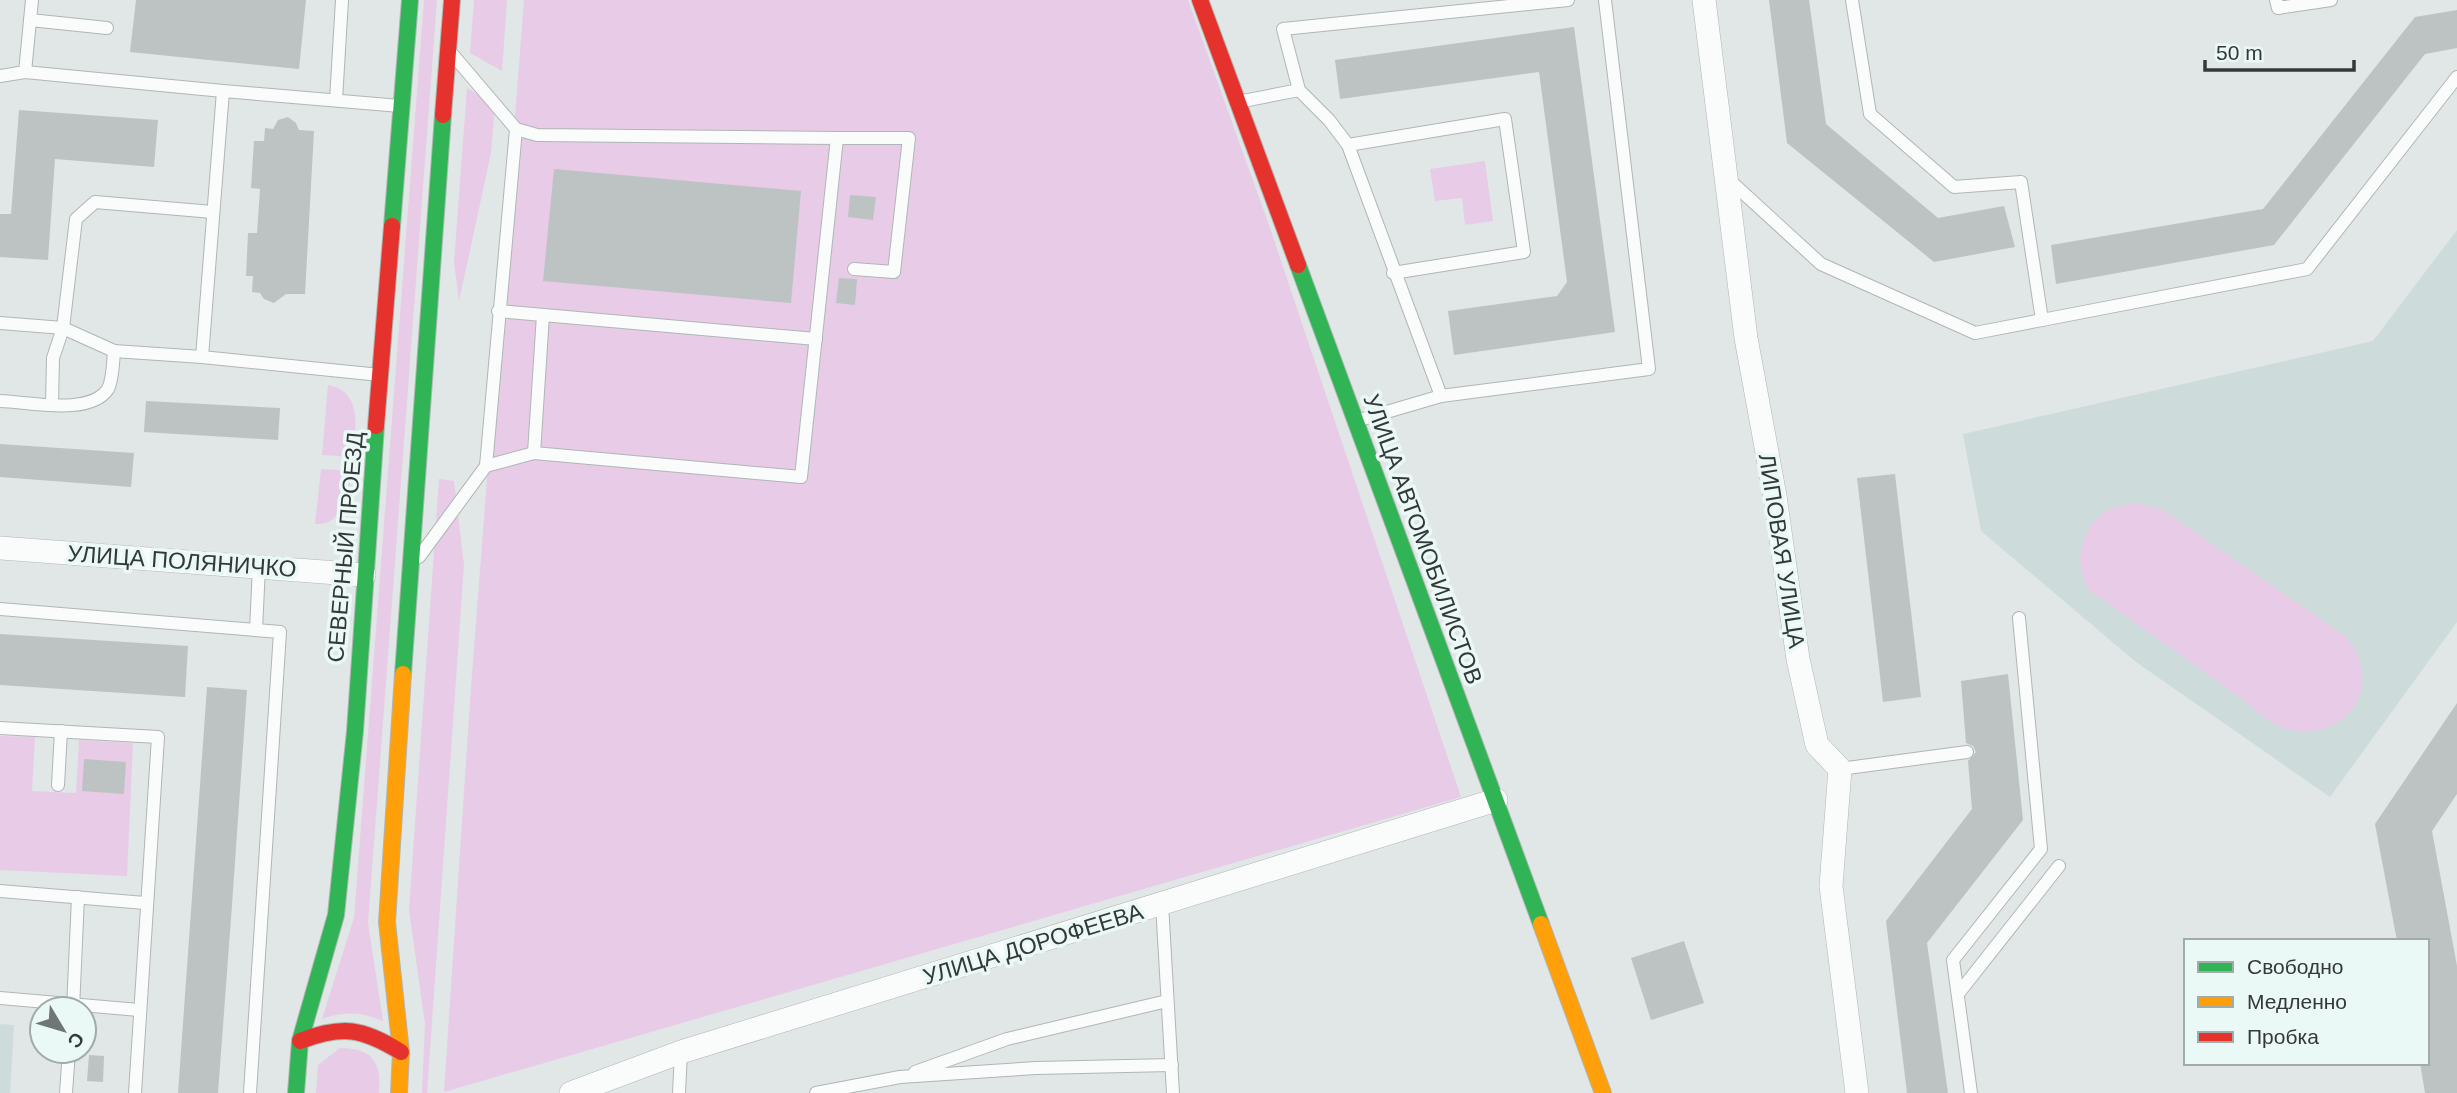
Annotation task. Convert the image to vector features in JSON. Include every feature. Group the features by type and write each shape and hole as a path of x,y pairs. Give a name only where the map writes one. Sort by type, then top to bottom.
{"main road":[{"name":"СЕВЕРНЫЙ ПРОЕЗД","path":"296,1093 300,1041 336,915 355,731 364,575 404,106 410,0"},
{"path":"399,1093 401,1052 387,922 452,0"},
{"name":"УЛИЦА АВТОМОБИЛИСТОВ","path":"1200,0 1603,1093"},
{"path":"300,1041 331,1029 369,1032 401,1052"}],"street":[{"name":"ЛИПОВАЯ УЛИЦА","path":"1704,0 1746,338 1775,496 1798,659 1817,745 1840,769"},
{"name":"УЛИЦА ПОЛЯНИЧКО","path":"0,548 364,575"},
{"path":"1840,769 1831,886 1857,1093"},
{"name":"УЛИЦА ДОРОФЕЕВА","path":"571,1093 681,1052 1496,800"}],"lane":[{"path":"25,72 32,0"},
{"path":"336,100 342,0"},
{"path":"1441,396 1393,273 1348,145 1329,120 1299,90 1283,29 1568,0"},
{"path":"1356,421 1441,396 1649,369 1605,0"},
{"path":"1852,0 1870,114 1954,187 2021,182 2042,320"},
{"path":"2276,0 2278,8 2331,0"},
{"path":"30,20 107,28"},
{"path":"449,50 516,129 537,135 909,138 894,272 854,268"},
{"path":"0,76 25,72 404,106"},
{"path":"1727,178 1821,264 1975,333 2306,269 2457,78"},
{"path":"1238,102 1299,90"},
{"path":"202,357 223,91"},
{"path":"1348,145 1506,119 1524,252 1393,273"},
{"path":"410,569 486,466 516,129"},
{"path":"486,466 534,453 801,477 837,138"},
{"path":"52,404 53,358 63,328 76,219 95,202 213,212"},
{"path":"498,311 816,339"},
{"path":"534,453 543,315"},
{"path":"0,323 63,328 114,351 202,357 382,376"},
{"path":"0,401 85,406 98,400 110,386 114,351"},
{"path":"256,630 259,567"},
{"path":"0,609 280,632 250,1093"},
{"path":"1971,1093 1953,960 2041,849 2023,745 2019,618"},
{"path":"0,728 158,737 145,903 135,1093"},
{"path":"58,785 61,731"},
{"path":"1840,769 1967,752"},
{"path":"1958,994 2059,866"},
{"path":"0,891 145,903"},
{"path":"74,995 78,897"},
{"path":"1162,904 1173,1093"},
{"path":"0,998 28,1001"},
{"path":"900,1077 1007,1039 1167,1002"},
{"path":"98,1008 139,1010"},
{"path":"679,1093 681,1052"},
{"path":"66,1093 68,1065"},
{"path":"816,1093 900,1077 1036,1068 1172,1065"}],"shaded area":[{"path":"424,0 437,0 368,923 383,1021 353,1014 322,1019 354,918"},
{"path":"474,0 507,0 502,71 470,53"},
{"path":"524,0 1188,0 1269,225 1461,797 444,1092 471,687"},
{"path":"467,88 495,105 491,153 459,301 454,262"},
{"path":"1485,161 1493,221 1465,225 1462,198 1435,201 1430,169"},
{"path":"2457,230 2457,622 2330,797 2136,662 1981,531 1963,434 2373,341"},
{"path":"328,385 347,395 352,403 355,413 353,457 322,455"},
{"path":"321,469 352,471 346,498 338,514 332,520 315,524"},
{"path":"439,479 454,481 464,565 427,1093 422,1093 425,1024 409,910"},
{"path":"2137,503 2163,510 2346,637 2357,655 2362,673 2361,690 2355,705 2344,718 2330,727 2311,731 2282,728 2089,590 2081,569 2082,545 2086,534 2100,515 2110,509"},
{"path":"0,736 35,737 32,791 76,793 79,740 133,743 127,876 0,870"},
{"path":"0,1024 14,1025 10,1093 0,1093"},
{"path":"340,1048 360,1051 373,1059 379,1073 379,1093 316,1093 318,1065"}],"building":[{"path":"136,0 306,0 299,69 130,52"},
{"path":"1769,0 1809,0 1826,124 1938,218 2004,206 2015,247 1934,262 1787,143"},
{"path":"2457,10 2457,48 2425,54 2274,245 2056,284 2051,245 2263,209 2415,17"},
{"path":"1574,27 1615,332 1454,355 1448,311 1557,296 1567,282 1539,72 1340,99 1335,60"},
{"path":"19,110 158,120 154,167 55,159 48,260 0,257 0,214 11,214"},
{"path":"288,117 296,123 299,130 314,131 305,294 286,294 274,303 264,299 260,293 252,292 253,276 246,276 248,233 257,233 260,189 251,188 254,141 264,141 265,128 273,129 278,120"},
{"path":"554,169 801,191 791,303 543,281"},
{"path":"850,195 876,197 873,220 848,217"},
{"path":"839,278 857,279 855,305 836,303"},
{"path":"146,401 280,408 278,440 144,432"},
{"path":"0,444 134,453 131,487 0,477"},
{"path":"1895,474 1921,697 1883,702 1857,478"},
{"path":"0,634 188,646 185,697 0,685"},
{"path":"2008,674 2023,820 1927,943 1948,1093 1907,1093 1886,921 1972,809 1968,761 1976,752 1973,746 1966,743 1961,681"},
{"path":"207,687 247,690 232,905 218,1093 178,1093"},
{"path":"2457,703 2457,794 2432,831 2457,966 2457,1093 2425,1093 2420,1065 2429,1065 2429,939 2397,939 2375,824"},
{"path":"84,759 126,762 124,794 82,791"},
{"path":"1684,941 1704,1003 1651,1020 1631,958"},
{"path":"98,1056 104,1056 103,1082 87,1081 88,1065 98,1065"}],"traffic: fast":[{"path":"392,226 410,0"},
{"path":"403,674 443,115"},
{"path":"1298,265 1541,924"},
{"path":"296,1093 300,1041 336,915 355,731 376,426"}],"traffic: slow":[{"path":"399,1093 401,1052 387,922 403,674"},
{"path":"1541,924 1603,1093"}],"traffic: jam":[{"path":"443,115 452,0"},
{"path":"1200,0 1298,265"},
{"path":"376,426 392,226"},
{"path":"300,1041 328,1033 352,1031 375,1038 401,1052"}]}
